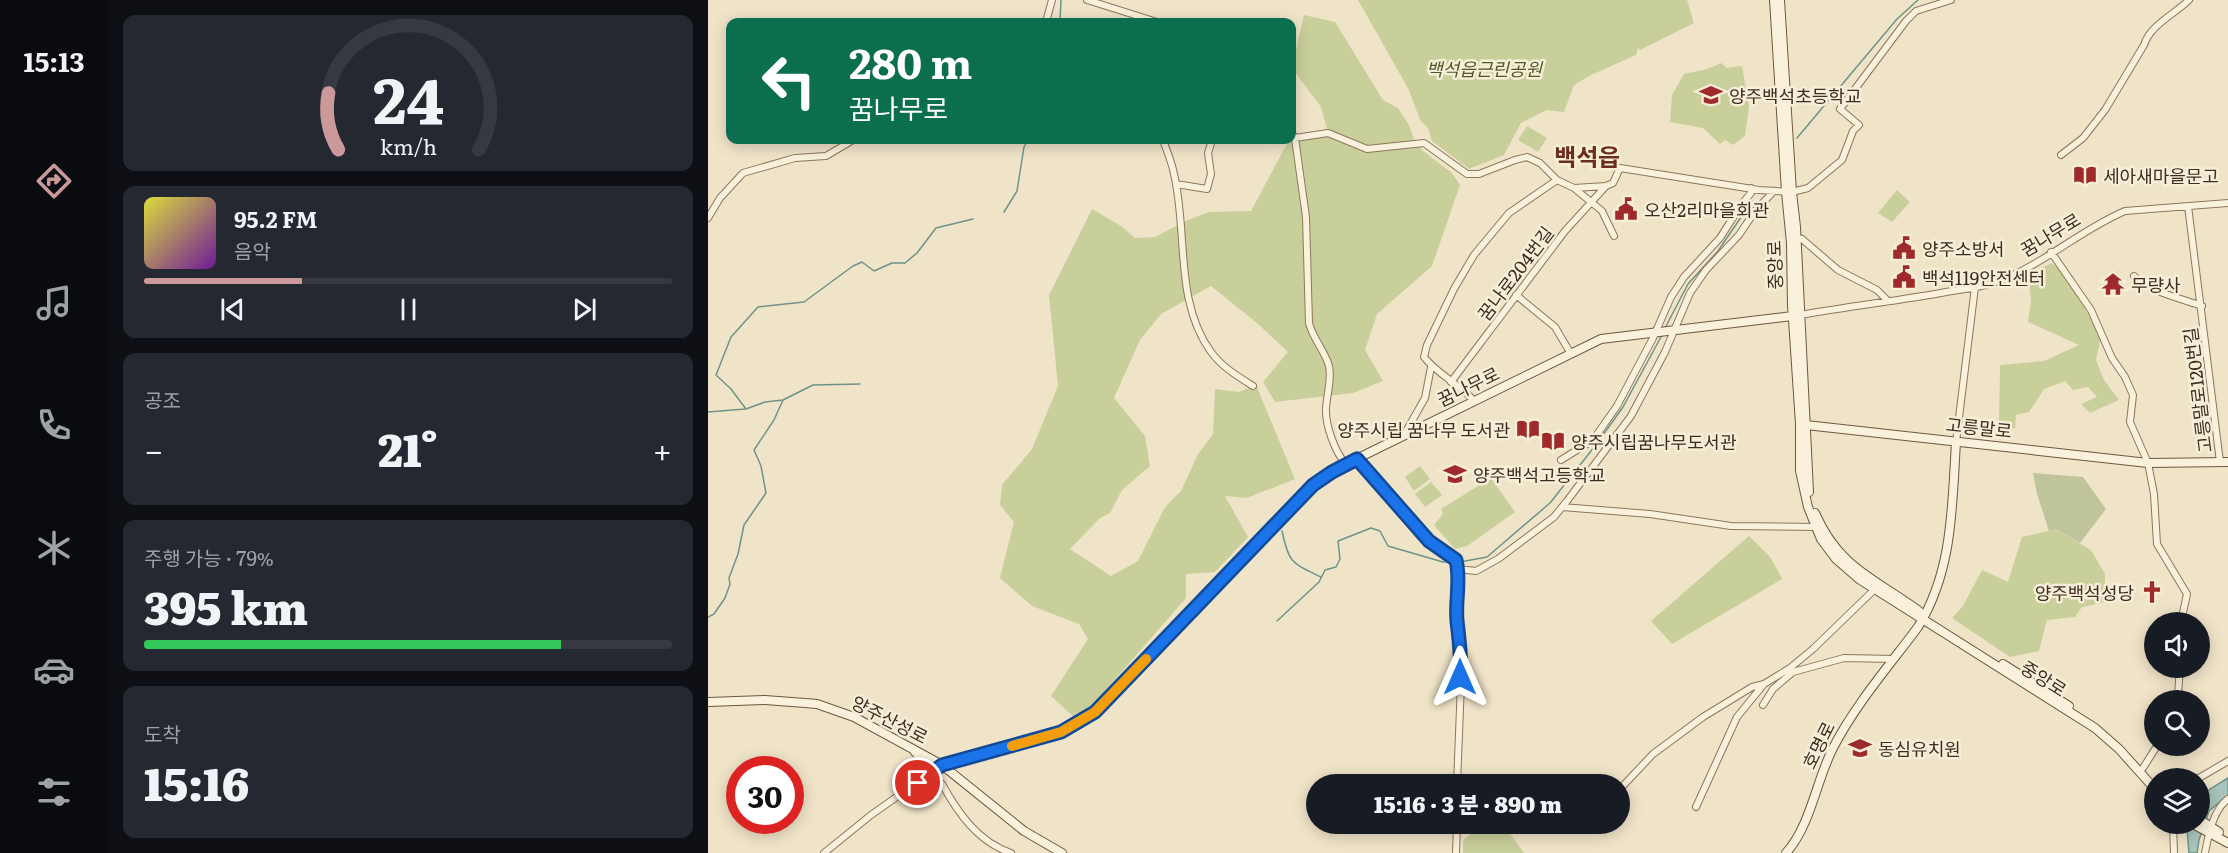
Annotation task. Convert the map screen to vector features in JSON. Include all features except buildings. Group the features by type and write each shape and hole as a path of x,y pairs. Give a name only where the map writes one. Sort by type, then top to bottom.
{"street":[{"path":"1047,18 1052,0"},
{"path":"1087,0 1142,18"},
{"name":"중앙로","path":"1774,0 1785,116"},
{"name":"중앙로","path":"1780,0 1791,243 1806,425 1808,489 1818,527"},
{"path":"1561,460 1593,440 1617,406 1656,333 1671,297 1684,277 1720,238 1751,193 1750,188 1789,192 1808,188 1842,160 1852,131 1859,124 1840,109 1916,11 1951,0"},
{"path":"2061,155 2083,138 2105,110 2146,38 2160,23 2189,0"},
{"path":"1127,14 1128,18"},
{"path":"1296,136 1328,133 1367,149 1424,143 1467,174 1479,174 1527,157 1540,162 1557,180 1574,188 1602,212 1614,236"},
{"path":"708,218 720,198 743,173 795,158 826,156 847,144"},
{"path":"1165,144 1176,184 1185,276 1195,321 1211,352 1229,371 1253,386"},
{"path":"1167,150 1169,144"},
{"path":"1176,184 1207,189 1211,174 1208,153 1211,144"},
{"path":"1294,144 1306,217 1309,323 1312,336 1328,365 1330,391 1326,407 1328,429 1346,464"},
{"name":"꿈나로204번길","path":"1451,382 1565,231 1606,186 1613,183 1620,168 1750,188"},
{"path":"1474,401 1431,366 1424,357 1427,345 1454,289 1474,255 1509,213 1557,180"},
{"path":"1574,188 1606,186"},
{"path":"1357,459 1429,541 1457,564 1476,571 1498,559 1554,517 1631,416 1665,352 1690,293 1706,270 1739,236 1755,211 1772,191"},
{"name":"중앙로","path":"1789,192 1797,238 1800,471 1808,507 1818,527 1840,555 1877,587 2109,733 2120,741 2143,768"},
{"name":"꿈나무로","path":"824,853 871,815 942,765 1054,735 1095,712 1299,498 1323,477 1601,339 1797,315 1975,287 2016,274 2111,217 2125,211 2228,203"},
{"name":"고릉말로120번길","path":"2188,206 2224,462"},
{"path":"1797,238 1802,239 1838,270 1877,290 1888,301"},
{"path":"2051,252 2091,310 2112,358 2125,377 2133,395 2130,422 2148,463 2154,494 2157,544 2187,594 2183,612"},
{"path":"2134,276 2138,281 2158,291 2202,306"},
{"path":"1924,617 1941,577 1946,558 1956,442 1975,287"},
{"path":"1516,295 1555,327 1571,354"},
{"path":"1403,436 1425,398 1431,366"},
{"name":"고릉말로","path":"1806,425 2148,463 2224,462"},
{"path":"1562,507 1650,514 1731,526 1818,527"},
{"path":"1457,564 1457,619 1462,658 1457,774"},
{"path":"1630,778 1653,754 1703,717 1752,687 1764,684 1791,668 1877,587"},
{"name":"중앙로","path":"1924,617 1963,645 2100,732 2144,777"},
{"name":"호명로","path":"1786,853 1798,837 1824,765 1839,737 1924,617"},
{"path":"1763,705 1773,689 1793,672 1844,658 1895,657 1916,634 1925,628 1931,628 1963,645"},
{"path":"1696,807 1737,717 1764,684"},
{"name":"양주산성로","path":"708,702 765,700 817,704 854,717 942,765 1024,831 1062,853"},
{"path":"911,747 921,759 921,773 917,784"},
{"path":"2143,768 2151,756"},
{"path":"2210,772 2228,761"},
{"path":"942,784 956,809 968,824 997,846 1011,853"},
{"path":"2210,822 2228,799"},
{"path":"2210,830 2228,837"},
{"path":"2210,831 2228,843"},
{"path":"1456,853 1457,834"},
{"path":"2173,834 2174,853"},
{"path":"2205,853 2206,834"}],"green space":[{"name":"백석읍근린공원","path":"1358,0 1687,0 1694,23 1640,50 1638,48 1636,55 1574,85 1564,112 1547,110 1521,123 1504,155 1469,169 1432,141 1428,128 1420,120 1409,90"},
{"path":"1304,15 1335,22 1383,100 1398,108 1423,151 1452,173 1460,185 1432,266 1377,314 1365,350 1383,381 1353,393 1275,402 1263,382 1288,352 1211,286 1161,314 1140,340 1114,398 1145,436 1150,466 1122,490 1110,513 1100,518 1070,549 1111,576 1138,561 1165,507 1181,491 1198,454 1213,434 1215,389 1239,392 1256,385 1295,479 1247,498 1225,496 1248,537 1215,572 1186,574 1186,598 1091,707 1076,719 1051,696 1088,639 1079,624 1032,606 1000,578 1014,522 1000,505 1002,485 1032,449 1058,386 1049,295 1092,209 1121,226 1135,238 1155,237 1209,212 1251,211 1287,144 1296,144 1296,138 1328,133 1321,107 1296,73 1296,50"},
{"path":"1722,63 1726,68 1742,66 1749,106 1745,136 1733,145 1725,140 1720,144 1703,128 1670,122 1672,95 1684,74"},
{"path":"1527,126 1547,138 1538,152 1518,140"},
{"path":"1897,190 1910,202 1892,222 1878,213"},
{"path":"2052,263 2066,275 2101,337 2096,360 2104,380 2119,400 2090,413 2081,404 2097,397 2088,387 2073,390 2065,381 2044,389 2029,412 2016,415 2015,429 1999,423 2000,365 2044,361 2079,345 2028,322 2031,300 2028,274"},
{"path":"1420,466 1430,479 1414,491 1405,477"},
{"path":"2033,473 2083,477 2106,509 2080,543 2056,529 2049,531"},
{"path":"1491,478 1515,512 1467,546 1455,549 1434,525 1443,514 1441,509"},
{"path":"1431,482 1442,495 1425,507 1415,494"},
{"path":"2056,529 2091,550 2105,574 2105,602 2082,607 2075,617 2047,620 2039,651 2010,657 1952,618 1963,606 1982,570 2008,582 2022,537"},
{"path":"1749,536 1771,558 1782,579 1672,644 1651,621"},
{"path":"1471,834 1510,834 1524,853 1463,853 1463,840"}],"water":[{"path":"2228,778 2228,795 2210,810 2210,789"},
{"path":"2187,834 2201,834 2197,853 2189,853"}],"waterway":[{"path":"1060,18 1061,0"},
{"path":"1797,138 1897,19 1918,0"},
{"path":"1004,212 1017,191 1026,144"},
{"path":"1665,328 1688,284 1718,251 1752,201"},
{"path":"783,400 765,402 746,409 731,389 716,375 731,337 758,307 804,302 853,266 862,262 874,271 892,263 905,263 917,253 936,228 973,219"},
{"path":"1460,562 1487,557 1550,503 1623,407 1662,335"},
{"path":"708,617 714,614 725,598 744,525 766,493 761,466 754,450 774,420 783,400 813,385 860,384"},
{"path":"708,412 745,409"},
{"path":"1277,621 1319,582 1325,570 1336,567 1340,559 1338,541 1371,528 1380,531 1388,546 1443,562 1455,562"},
{"path":"1282,531 1287,550 1293,561 1321,577"}],"slow traffic":[{"path":"1012,746 1061,732 1095,712 1146,659"}],"place":[{"name":"양주백석초등학교","path":"1711,95"},
{"name":"세아새마을문고","path":"2085,175"},
{"name":"오산2리마을회관","path":"1626,209"},
{"name":"양주소방서","path":"1904,248"},
{"name":"백석119안전센터","path":"1904,277"},
{"name":"무량사","path":"2113,284"},
{"name":"양주시립 꿈나무 도서관","path":"1528,429"},
{"name":"양주시립꿈나무도서관","path":"1553,441"},
{"name":"양주백석고등학교","path":"1455,474"},
{"name":"양주백석성당","path":"2152,592"},
{"name":"동심유치원","path":"1860,748"}],"district":[{"name":"백석읍","path":"1587,155"}],"route":[{"path":"918,783 942,765 1048,737 1095,712 1299,498 1323,477 1357,459 1429,541 1456,560 1459,573 1457,619 1462,658 1460,677"}]}
